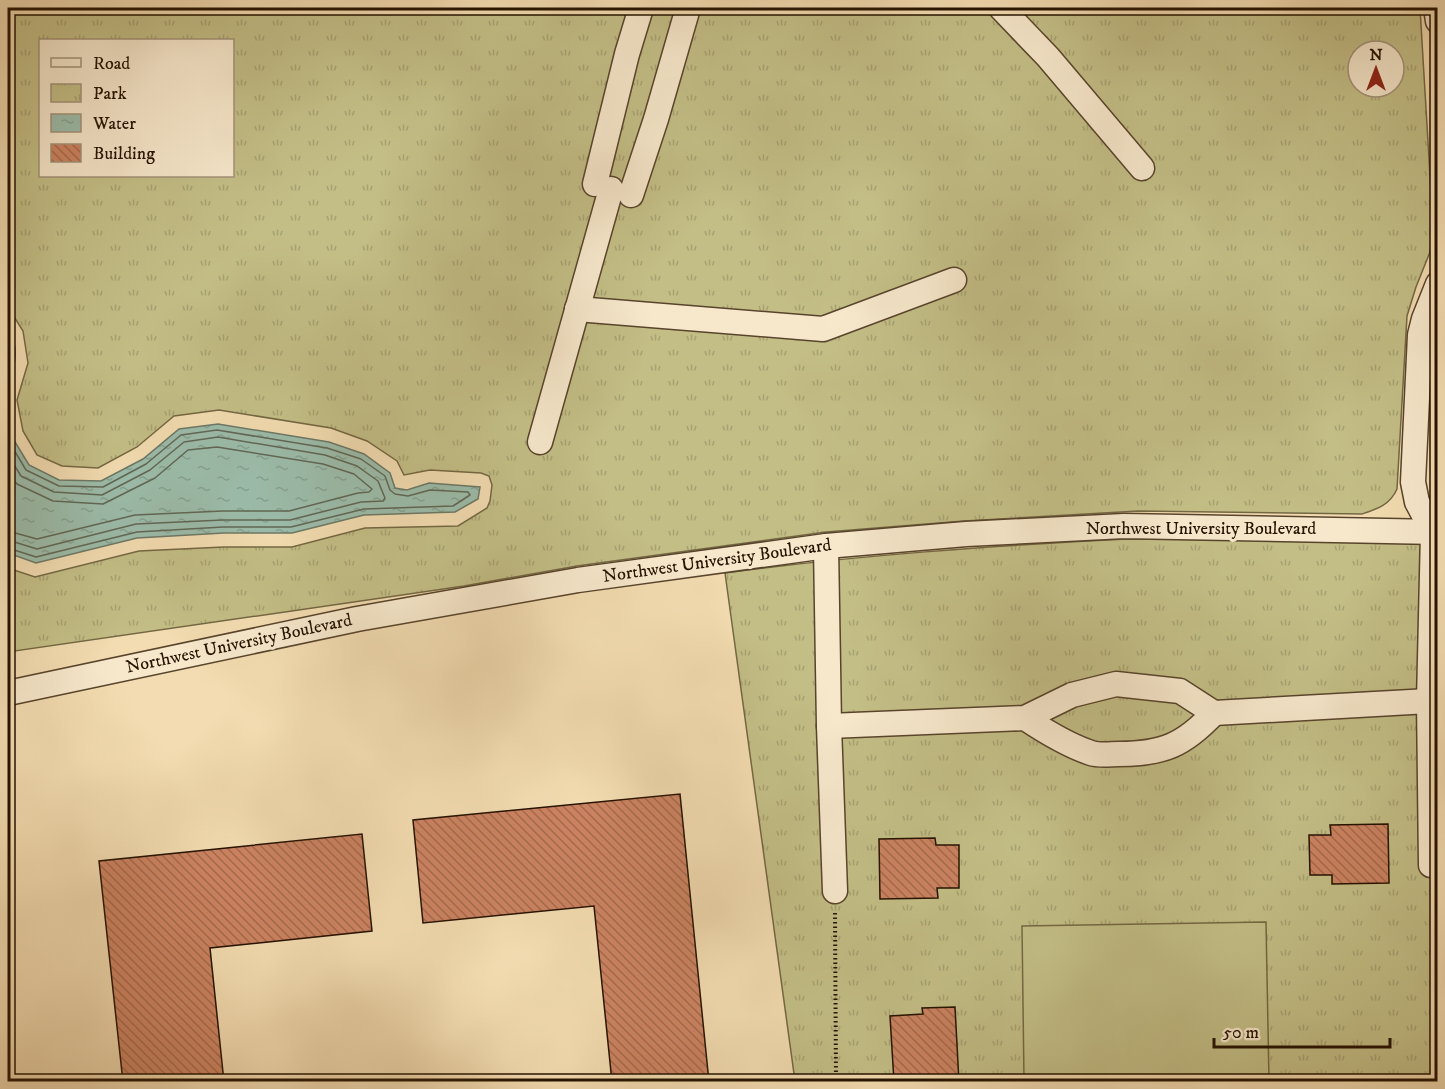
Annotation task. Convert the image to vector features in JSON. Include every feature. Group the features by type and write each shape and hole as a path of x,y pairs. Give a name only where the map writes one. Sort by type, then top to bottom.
{"street":[{"path":"540,442 613,189 627,54 641,8"},
{"path":"613,189 656,119 688,8"},
{"path":"1001,8 1048,57 1142,168"},
{"path":"1436,8 1437,21"},
{"path":"578,309 823,329 954,280"},
{"path":"1431,865 1429,701 1436,530 1417,502 1413,482 1420,335 1437,284"},
{"name":"Northwest University Boulevard","path":"8,693 357,619 579,580 826,546 966,534 1124,526 1436,530"},
{"path":"826,546 835,891"},
{"path":"829,726 1025,718 1072,695 1116,684 1180,691 1214,713 1429,701"},
{"path":"1025,718 1054,737 1094,754 1141,754 1168,748 1197,731 1214,713"}],"path":[{"path":"835,891 836,1082"}],"green space":[{"path":"8,8 1420,8 1433,226 1430,252 1407,316 1397,489 1387,503 1362,514 1138,511 826,532 577,566 464,586 8,652 8,568 35,577 139,551 292,547 365,528 458,526 487,508 492,485 489,476 481,473 430,470 404,475 397,461 367,441 331,428 219,410 174,416 137,447 98,468 62,466 37,455 23,431 17,400 28,363 23,331 8,307"},
{"path":"1127,539 1417,541 1418,544 1437,542 1437,1081 795,1081 725,573 925,552"},
{"path":"1266,922 1269,1081 1024,1081 1022,926"}],"water":[{"path":"8,329 15,351 8,388"},
{"path":"8,414 12,437 29,465 59,480 101,481 143,459 179,429 218,424 329,442 364,454 390,473 395,488 407,490 429,483 480,487 478,499 455,512 364,515 292,533 224,533 137,538 36,563 8,553"}],"building":[{"path":"680,794 709,1082 612,1082 594,906 423,923 413,820"},
{"path":"1388,824 1389,883 1332,884 1332,875 1310,875 1309,835 1331,835 1330,825"},
{"path":"362,834 372,931 210,948 224,1082 123,1082 99,861"},
{"path":"935,838 936,845 959,845 959,888 937,888 938,898 880,899 879,839"},
{"path":"955,1007 959,1082 894,1082 890,1016 923,1014 922,1008"}]}
